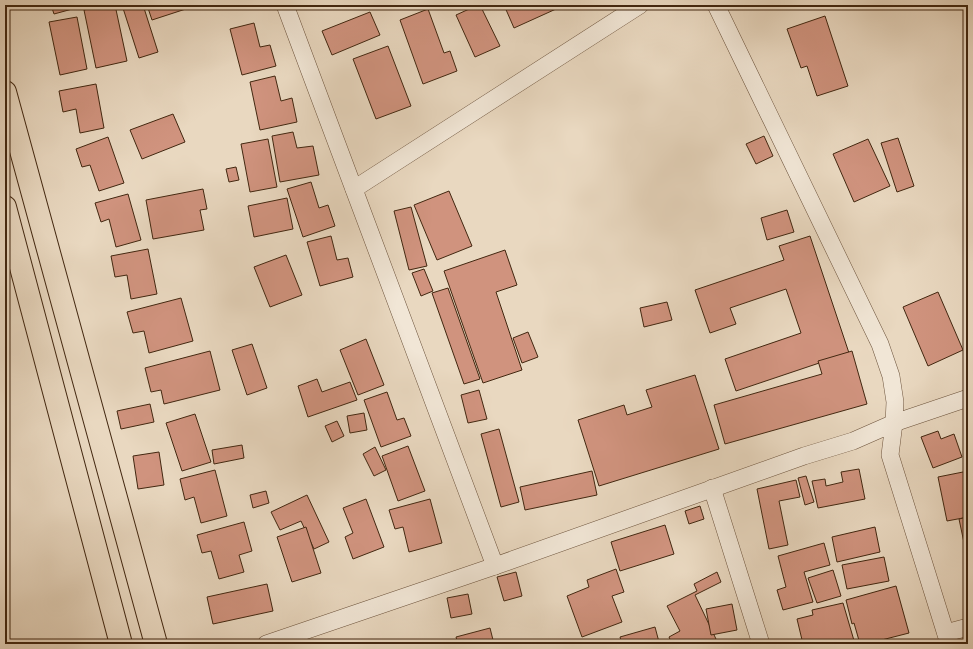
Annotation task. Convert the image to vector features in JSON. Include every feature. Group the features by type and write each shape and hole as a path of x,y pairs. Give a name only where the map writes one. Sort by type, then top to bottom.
{"main road":[{"path":"5,92 156,644"},
{"path":"5,207 121,644"}],"street":[{"path":"285,5 495,566"},
{"path":"354,189 640,5"},
{"path":"716,5 880,344 892,383 895,402 890,455 948,638 968,627"},
{"path":"266,644 495,566 804,456 853,441 894,423 968,398"},
{"path":"712,488 761,644"}],"building":[{"path":"51,5 87,5 54,14"},
{"path":"107,5 115,5 127,61 96,68 84,10"},
{"path":"122,5 143,5 158,52 139,58"},
{"path":"147,5 198,5 152,20"},
{"path":"480,5 500,46 475,57 456,15"},
{"path":"504,5 554,5 556,9 514,28"},
{"path":"428,9 444,53 450,51 457,71 423,84 400,20"},
{"path":"370,12 380,35 332,55 322,31"},
{"path":"825,16 848,86 817,96 807,66 801,68 787,29"},
{"path":"77,17 87,69 60,75 49,22"},
{"path":"254,23 260,47 270,45 276,66 242,75 230,29"},
{"path":"388,46 411,106 376,119 353,59"},
{"path":"275,76 281,101 292,98 297,122 260,130 250,82"},
{"path":"96,84 104,128 80,133 76,109 63,112 59,91"},
{"path":"173,114 185,142 142,159 130,130"},
{"path":"293,132 297,148 313,146 319,175 280,182 272,136"},
{"path":"764,136 773,156 756,164 746,144"},
{"path":"108,137 124,183 99,191 90,165 82,167 76,149"},
{"path":"898,138 914,186 897,192 881,143"},
{"path":"268,139 277,187 250,192 241,144"},
{"path":"868,139 890,186 854,202 833,154"},
{"path":"236,167 239,180 229,182 226,169"},
{"path":"311,182 319,208 328,205 335,226 303,237 287,189"},
{"path":"203,189 207,209 200,210 204,230 153,239 146,200"},
{"path":"449,191 472,246 437,260 414,205"},
{"path":"128,194 141,240 116,247 109,219 101,222 95,203"},
{"path":"287,198 293,229 254,237 248,206"},
{"path":"411,207 427,266 409,270 394,211"},
{"path":"787,210 794,232 767,240 761,218"},
{"path":"331,236 337,260 348,258 353,277 320,286 307,242"},
{"path":"810,236 849,353 736,391 725,359 801,333 786,289 730,308 736,324 710,333 695,290 784,260 779,246"},
{"path":"148,249 157,294 131,299 127,275 115,277 111,256"},
{"path":"505,250 517,285 496,292 522,370 483,383 444,271"},
{"path":"286,255 302,295 270,307 254,267"},
{"path":"424,269 433,291 421,296 412,273"},
{"path":"448,288 480,379 464,384 432,293"},
{"path":"938,292 963,350 928,366 903,307"},
{"path":"181,298 193,341 149,353 144,331 133,333 127,312"},
{"path":"667,302 672,320 644,327 640,308"},
{"path":"528,332 538,357 522,363 513,338"},
{"path":"366,339 384,385 358,395 340,350"},
{"path":"252,344 267,388 247,395 232,350"},
{"path":"210,351 220,390 164,404 161,390 151,392 145,368"},
{"path":"852,351 867,404 725,444 714,405 822,374 818,361"},
{"path":"695,375 719,449 599,486 578,420 624,405 627,415 652,407 646,390"},
{"path":"317,379 322,392 350,382 357,400 308,417 298,386"},
{"path":"479,390 487,419 468,423 461,395"},
{"path":"387,392 397,420 404,418 411,436 381,447 364,400"},
{"path":"150,404 154,422 121,429 117,411"},
{"path":"364,413 367,430 350,433 347,416"},
{"path":"195,414 211,462 182,471 166,423"},
{"path":"337,421 344,436 332,442 325,426"},
{"path":"499,429 519,502 501,507 481,434"},
{"path":"938,431 941,439 954,434 962,457 933,468 921,437"},
{"path":"242,445 244,458 214,464 212,450"},
{"path":"408,446 425,491 398,501 382,456"},
{"path":"375,447 386,470 374,476 363,454"},
{"path":"159,452 164,485 138,489 133,456"},
{"path":"859,469 865,499 818,508 812,481 825,479 826,486 843,482 841,472"},
{"path":"215,470 227,516 201,523 194,497 185,500 180,479"},
{"path":"592,471 597,495 525,510 520,487"},
{"path":"968,471 968,517 947,521 938,477"},
{"path":"806,476 814,502 805,505 798,478"},
{"path":"796,480 800,497 779,501 788,545 769,549 757,489"},
{"path":"266,491 269,503 253,508 250,495"},
{"path":"307,495 329,542 314,549 301,521 280,530 271,512"},
{"path":"366,499 384,547 353,559 345,537 353,533 343,508"},
{"path":"430,499 442,543 409,552 403,527 395,529 389,510"},
{"path":"700,506 704,519 689,524 685,511"},
{"path":"968,517 968,556 967,557 959,519"},
{"path":"244,522 252,551 239,555 244,572 219,579 211,551 202,553 197,535"},
{"path":"665,525 674,554 620,571 611,542"},
{"path":"306,527 321,573 292,582 277,537"},
{"path":"875,527 880,552 837,562 832,537"},
{"path":"824,543 830,565 804,572 813,602 783,610 777,590 786,587 778,556"},
{"path":"884,557 889,581 847,589 842,565"},
{"path":"616,569 624,592 612,596 622,622 582,637 567,596 589,587 587,580"},
{"path":"833,570 841,596 817,603 808,578"},
{"path":"516,572 522,596 504,601 497,577"},
{"path":"717,572 721,582 695,595 716,639 705,644 672,644 669,637 680,631 667,606 697,591 694,584"},
{"path":"267,584 273,611 213,624 207,597"},
{"path":"896,586 909,633 866,644 860,644 854,623 852,624 846,600"},
{"path":"468,594 472,614 451,618 447,598"},
{"path":"843,603 855,644 803,644 797,619 813,615 812,610"},
{"path":"732,604 737,630 711,635 706,609"},
{"path":"655,627 659,642 652,644 622,644 620,637"},
{"path":"490,628 494,644 458,644 456,637"}]}
